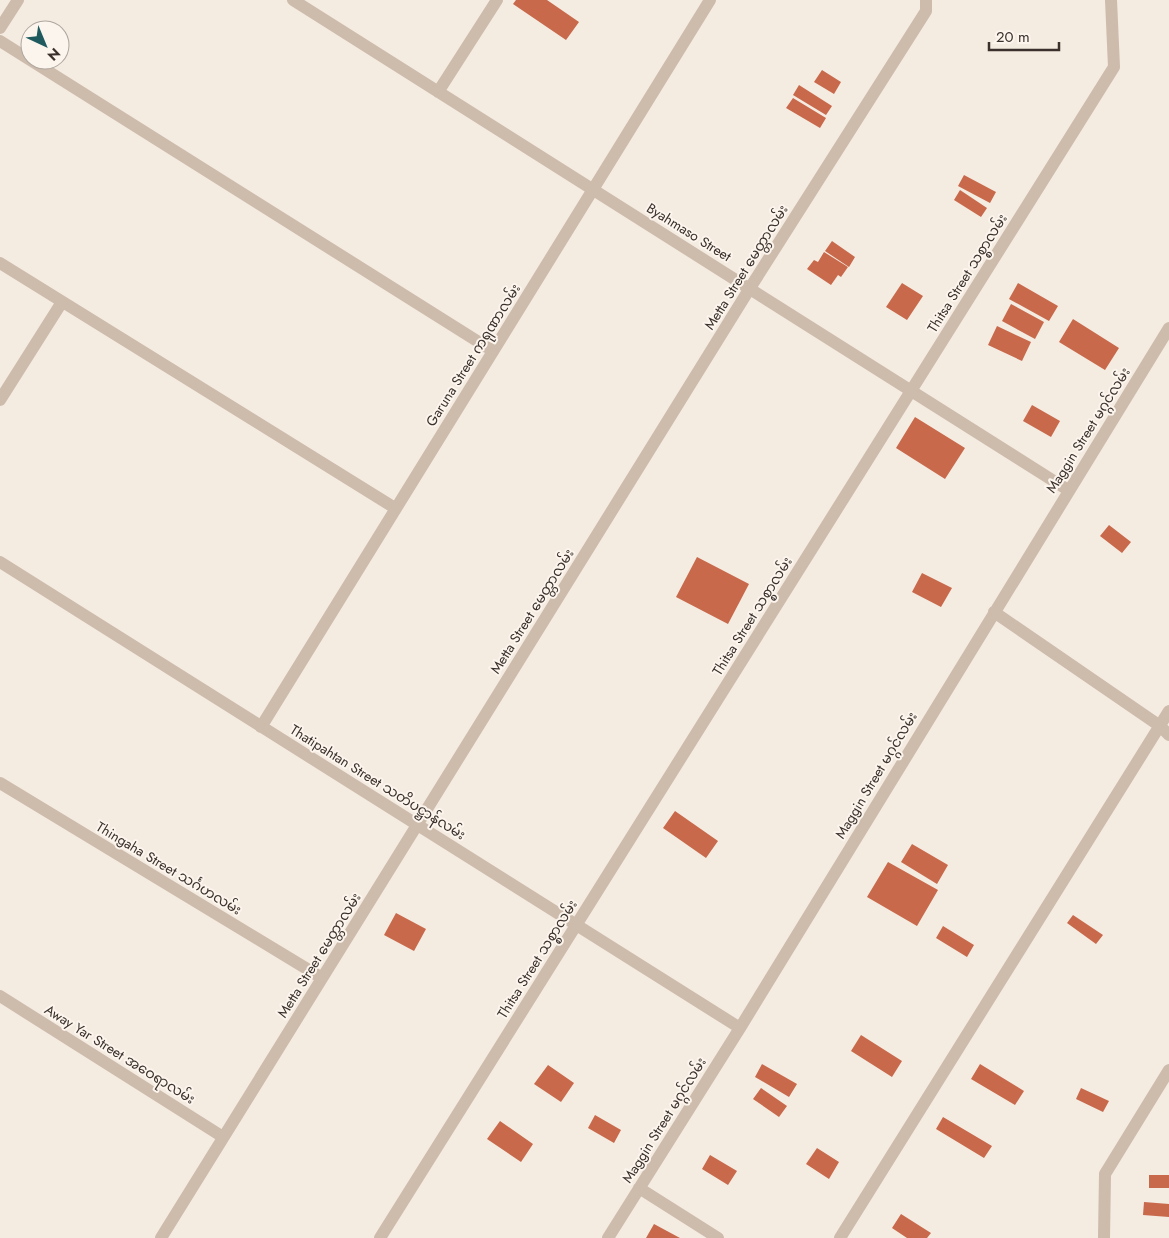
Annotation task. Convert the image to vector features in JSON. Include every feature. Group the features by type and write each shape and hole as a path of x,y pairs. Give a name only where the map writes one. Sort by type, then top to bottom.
{"street":[{"path":"0,28 18,0"},
{"name":"Byahmaso Street","path":"293,0 1068,490"},
{"path":"438,92 497,0"},
{"name":"Garuna Street ကရုဏာလမ်း","path":"261,727 710,0"},
{"name":"Metta Street မေတ္တာလမ်း","path":"161,1238 750,288 926,11 926,0"},
{"name":"Thitsa Street သစ္စာလမ်း","path":"380,1238 1114,67 1111,0"},
{"path":"0,41 494,351"},
{"path":"0,263 395,508"},
{"path":"0,400 62,302"},
{"name":"Maggin Street မဂ္ဂင်လမ်း","path":"608,1238 740,1028 1169,328"},
{"name":"Thatipahtan Street သတိပဋ္ဌာန်လမ်း","path":"0,562 740,1028"},
{"path":"994,612 1164,730"},
{"path":"840,1238 1164,730 1169,711"},
{"name":"Thingaha Street သင်္ဂဟလမ်း","path":"0,783 322,978"},
{"name":"Away Yar Street အဝေရာလမ်း","path":"0,996 224,1137"},
{"path":"1104,1238 1105,1174 1169,1070"},
{"path":"639,1188 718,1238"}],"building":[{"path":"516,0 547,0 579,22 566,40 513,4"},
{"path":"822,70 841,82 834,94 814,82"},
{"path":"799,85 832,106 826,115 793,95"},
{"path":"793,98 826,118 820,128 786,108"},
{"path":"964,175 996,192 990,203 958,186"},
{"path":"960,190 987,208 981,217 954,200"},
{"path":"832,241 855,257 849,267 825,251"},
{"path":"824,252 848,267 841,277 838,275 831,285 807,269 814,260 818,262"},
{"path":"902,283 923,296 907,320 886,307"},
{"path":"1018,283 1058,306 1049,321 1009,299"},
{"path":"1011,304 1044,322 1035,339 1002,321"},
{"path":"1073,319 1119,348 1105,370 1059,342"},
{"path":"997,326 1031,342 1022,361 988,345"},
{"path":"1032,405 1060,421 1051,437 1023,421"},
{"path":"915,417 965,448 945,479 896,448"},
{"path":"1109,525 1131,542 1122,553 1100,536"},
{"path":"697,557 749,584 728,624 676,597"},
{"path":"922,573 952,588 941,607 912,592"},
{"path":"675,811 718,841 706,858 663,828"},
{"path":"912,844 948,865 937,884 901,862"},
{"path":"888,862 938,890 917,926 867,897"},
{"path":"396,913 426,929 414,951 384,935"},
{"path":"1073,915 1103,935 1096,944 1067,923"},
{"path":"943,926 974,945 967,957 936,938"},
{"path":"861,1035 902,1061 892,1077 851,1051"},
{"path":"762,1064 797,1084 789,1097 755,1077"},
{"path":"980,1064 1024,1091 1015,1105 971,1079"},
{"path":"548,1065 574,1083 561,1102 534,1084"},
{"path":"761,1088 787,1106 779,1117 753,1099"},
{"path":"1081,1088 1109,1101 1103,1112 1076,1099"},
{"path":"595,1115 621,1130 614,1143 588,1128"},
{"path":"943,1117 992,1146 984,1158 936,1129"},
{"path":"500,1121 533,1144 521,1162 487,1139"},
{"path":"817,1148 839,1162 829,1179 806,1164"},
{"path":"710,1155 737,1171 728,1185 702,1169"},
{"path":"1149,1175 1169,1175 1169,1188 1149,1188"},
{"path":"1144,1202 1169,1204 1169,1217 1143,1215"},
{"path":"901,1214 931,1233 927,1238 907,1238 892,1228"},
{"path":"654,1224 680,1238 646,1238"}]}
